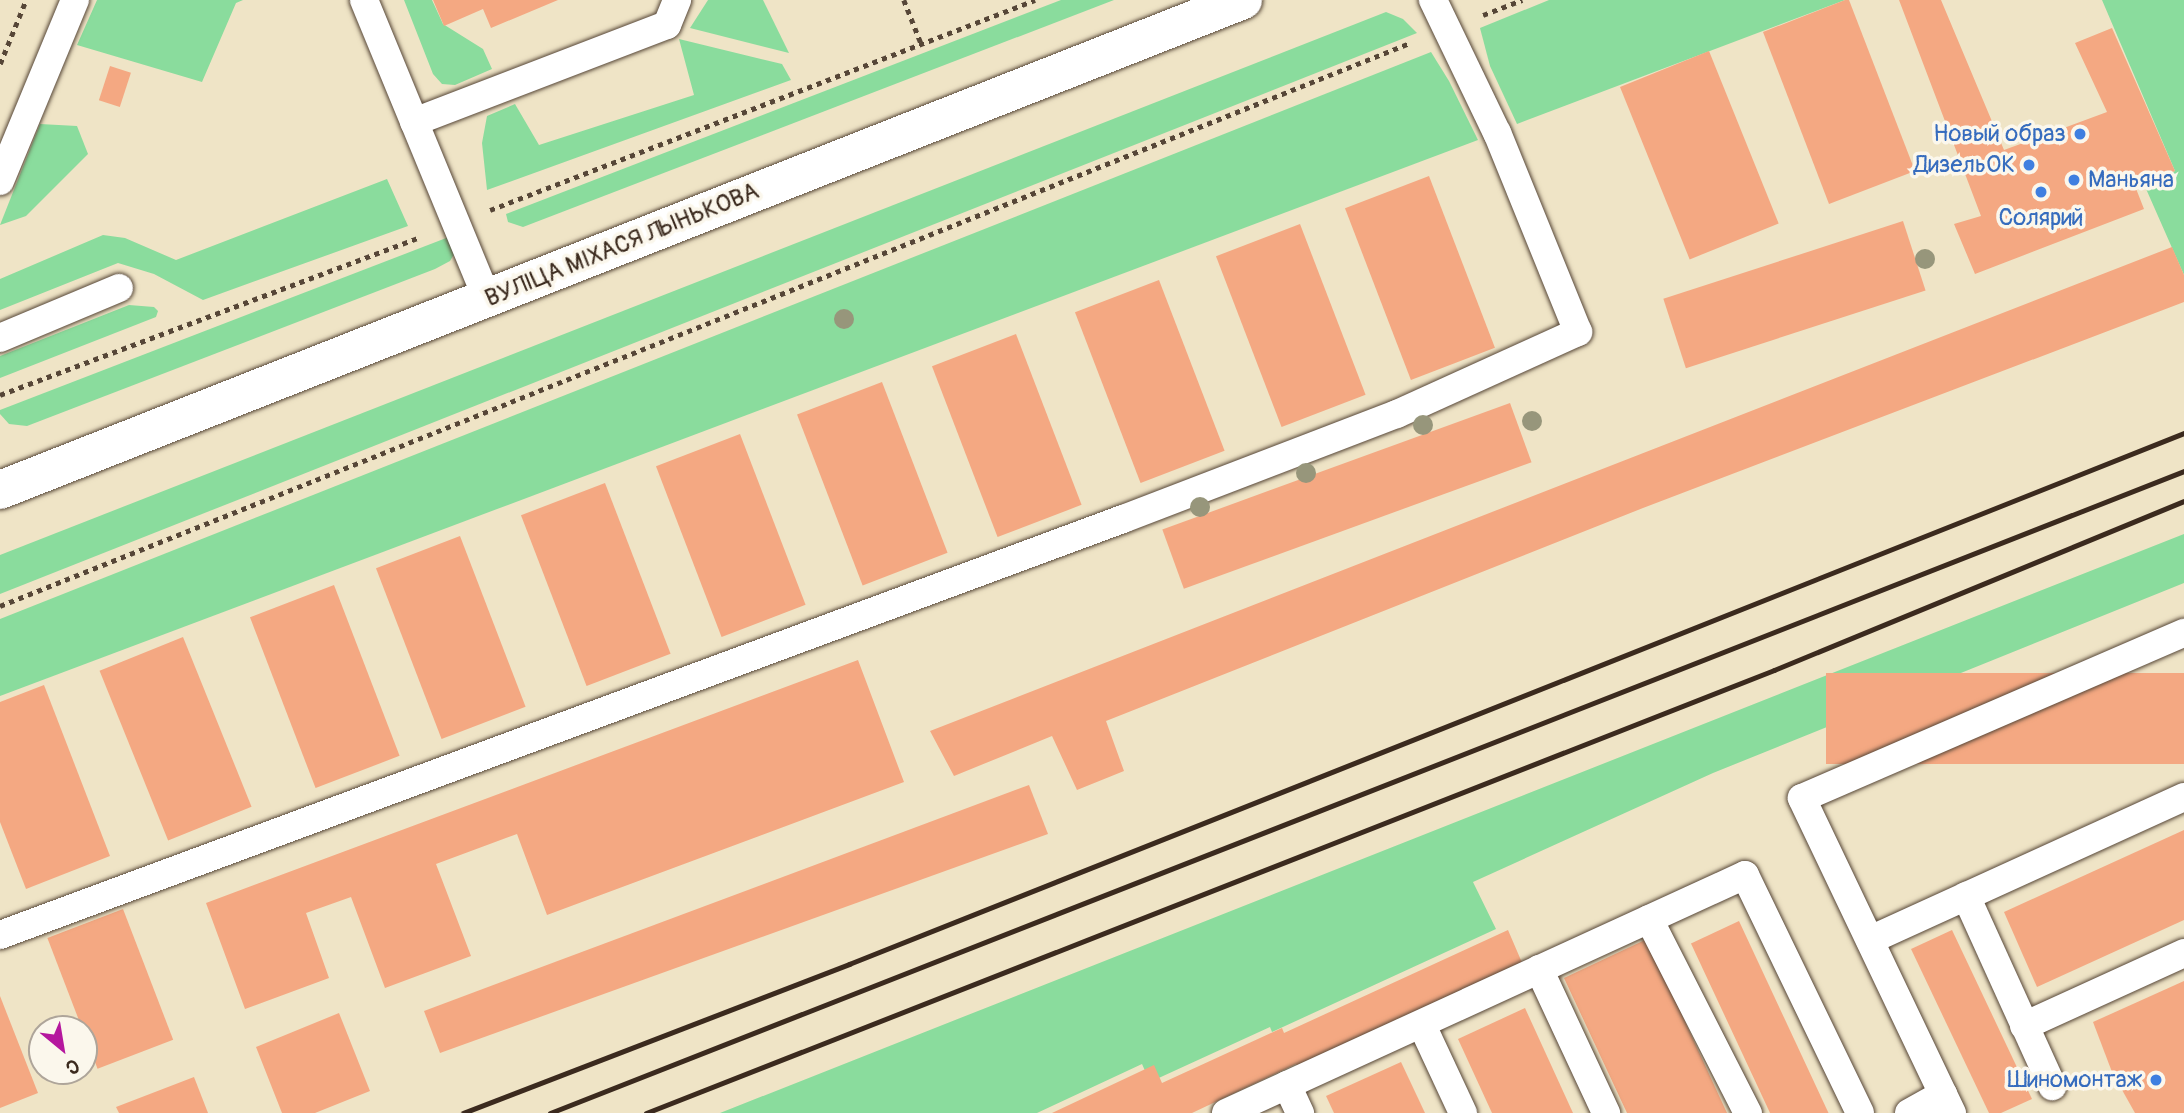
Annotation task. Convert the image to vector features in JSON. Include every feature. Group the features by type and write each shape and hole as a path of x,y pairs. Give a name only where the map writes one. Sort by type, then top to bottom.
{"street":[{"name":"ВУЛІЦА МІХАСЯ ЛЫНЬКОВА","path":"2,485 487,299 1243,0"}],"lane":[{"path":"0,181 75,0"},
{"path":"364,0 487,299"},
{"path":"414,122 667,25 677,0"},
{"path":"0,935 902,602 1397,414 1578,332 1497,133 1433,0"},
{"path":"0,338 119,288"},
{"path":"1909,1113 1948,1104 1802,798 2184,633"},
{"path":"1870,940 2184,797"},
{"path":"1226,1113 1745,875 1860,1113"},
{"path":"1966,895 2052,1086"},
{"path":"1649,919 1748,1113"},
{"path":"2024,1026 2184,953"},
{"path":"1539,969 1606,1113"},
{"path":"1422,1025 1464,1113"},
{"path":"1287,1085 1300,1113"}],"path":[{"path":"0,64 26,0"},
{"path":"904,0 921,43"},
{"path":"0,396 1035,0"},
{"path":"0,606 1519,1"}],"green space":[{"path":"97,0 243,0 236,3 202,82 77,45"},
{"path":"404,0 432,0 443,24 483,49 492,69 455,85 442,84 433,74"},
{"path":"708,0 763,0 789,53 690,28"},
{"path":"1061,0 1114,0 523,227 508,222 506,214"},
{"path":"1549,0 1845,0 1517,124 1490,66 1480,28"},
{"path":"2102,0 2184,0 2184,275 2143,182 2175,171"},
{"path":"1386,12 1403,19 1417,33 0,594 0,555"},
{"path":"679,39 782,64 791,80 487,190 482,143 487,116 515,104 539,145 694,95"},
{"path":"1431,52 1449,81 1478,140 0,696 0,619"},
{"path":"40,124 77,126 88,154 26,216 0,225"},
{"path":"387,179 408,226 203,300 154,274 118,263 0,310 0,279 103,235 125,238 176,260"},
{"path":"454,235 456,251 450,261 435,269 27,426 9,424 0,414 0,410"},
{"path":"129,305 154,307 158,311 156,317 0,378 0,356"},
{"path":"2184,534 2184,583 1713,773 1473,882 1496,929 1272,1032 1270,1027 1150,1082 1142,1064 1037,1113 720,1113"}],"building":[{"path":"433,0 558,0 491,28 483,9 444,26"},
{"path":"1849,0 1915,171 1829,204 1763,32"},
{"path":"1899,0 1941,0 2004,150 2107,112 2075,43 2112,28 2175,171 2135,186 2144,209 1975,274 1954,224 1981,216"},
{"path":"1709,51 1779,223 1690,259 1620,87"},
{"path":"110,66 131,73 120,107 99,100"},
{"path":"1429,176 1495,348 1411,380 1345,208"},
{"path":"1903,221 1926,290 1686,368 1663,299"},
{"path":"1300,224 1366,395 1282,427 1216,256"},
{"path":"2172,247 2184,275 2184,302 1643,508 1106,721 1124,771 1077,790 1052,736 954,776 930,731"},
{"path":"1159,280 1225,451 1141,483 1075,312"},
{"path":"1016,334 1082,505 998,537 932,366"},
{"path":"882,382 948,553 863,585 797,415"},
{"path":"1510,403 1532,462 1184,589 1162,530"},
{"path":"740,434 806,605 722,637 656,466"},
{"path":"605,483 671,654 587,686 521,515"},
{"path":"460,536 526,707 442,739 376,568"},
{"path":"334,585 400,756 316,788 250,617"},
{"path":"183,637 252,807 168,840 100,671"},
{"path":"858,660 904,782 547,915 517,834 436,864 471,956 385,988 351,897 306,913 329,978 245,1009 206,903"},
{"path":"1826,673 2184,673 2184,764 1826,764"},
{"path":"44,685 110,856 26,889 0,822 0,702"},
{"path":"1029,785 1048,834 440,1053 424,1011"},
{"path":"2184,830 2184,920 2037,987 2004,912"},
{"path":"123,909 173,1040 98,1069 98,1015 77,1015 47,938"},
{"path":"1739,921 1829,1113 1770,1113 1691,943"},
{"path":"1508,930 1523,965 1300,1070 1296,1064 1192,1113 1052,1113 1154,1065 1162,1083 1282,1028 1284,1033"},
{"path":"1952,930 2032,1099 2001,1113 1989,1113 1911,949"},
{"path":"1647,939 1727,1113 1627,1113 1564,978"},
{"path":"2184,981 2184,1113 2135,1113 2112,1072 2093,1022"},
{"path":"0,996 28,1067 28,1085 35,1085 38,1093 0,1108"},
{"path":"1525,1008 1573,1113 1492,1113 1458,1039"},
{"path":"339,1013 370,1091 315,1113 282,1113 256,1047"},
{"path":"1401,1062 1425,1113 1334,1113 1326,1096"},
{"path":"194,1077 208,1113 119,1113 116,1107"}],"railway":[{"path":"463,1113 849,964 2184,433"},
{"path":"550,1113 2184,471"},
{"path":"646,1113 1774,670 2184,501"}],"place":[{"name":"Новый образ","path":"2080,134"},
{"name":"ДизельОК","path":"2029,165"},
{"name":"Маньяна","path":"2074,180"},
{"name":"Солярий","path":"2041,192"},
{"name":"Шиномонтаж","path":"2156,1080"}]}
